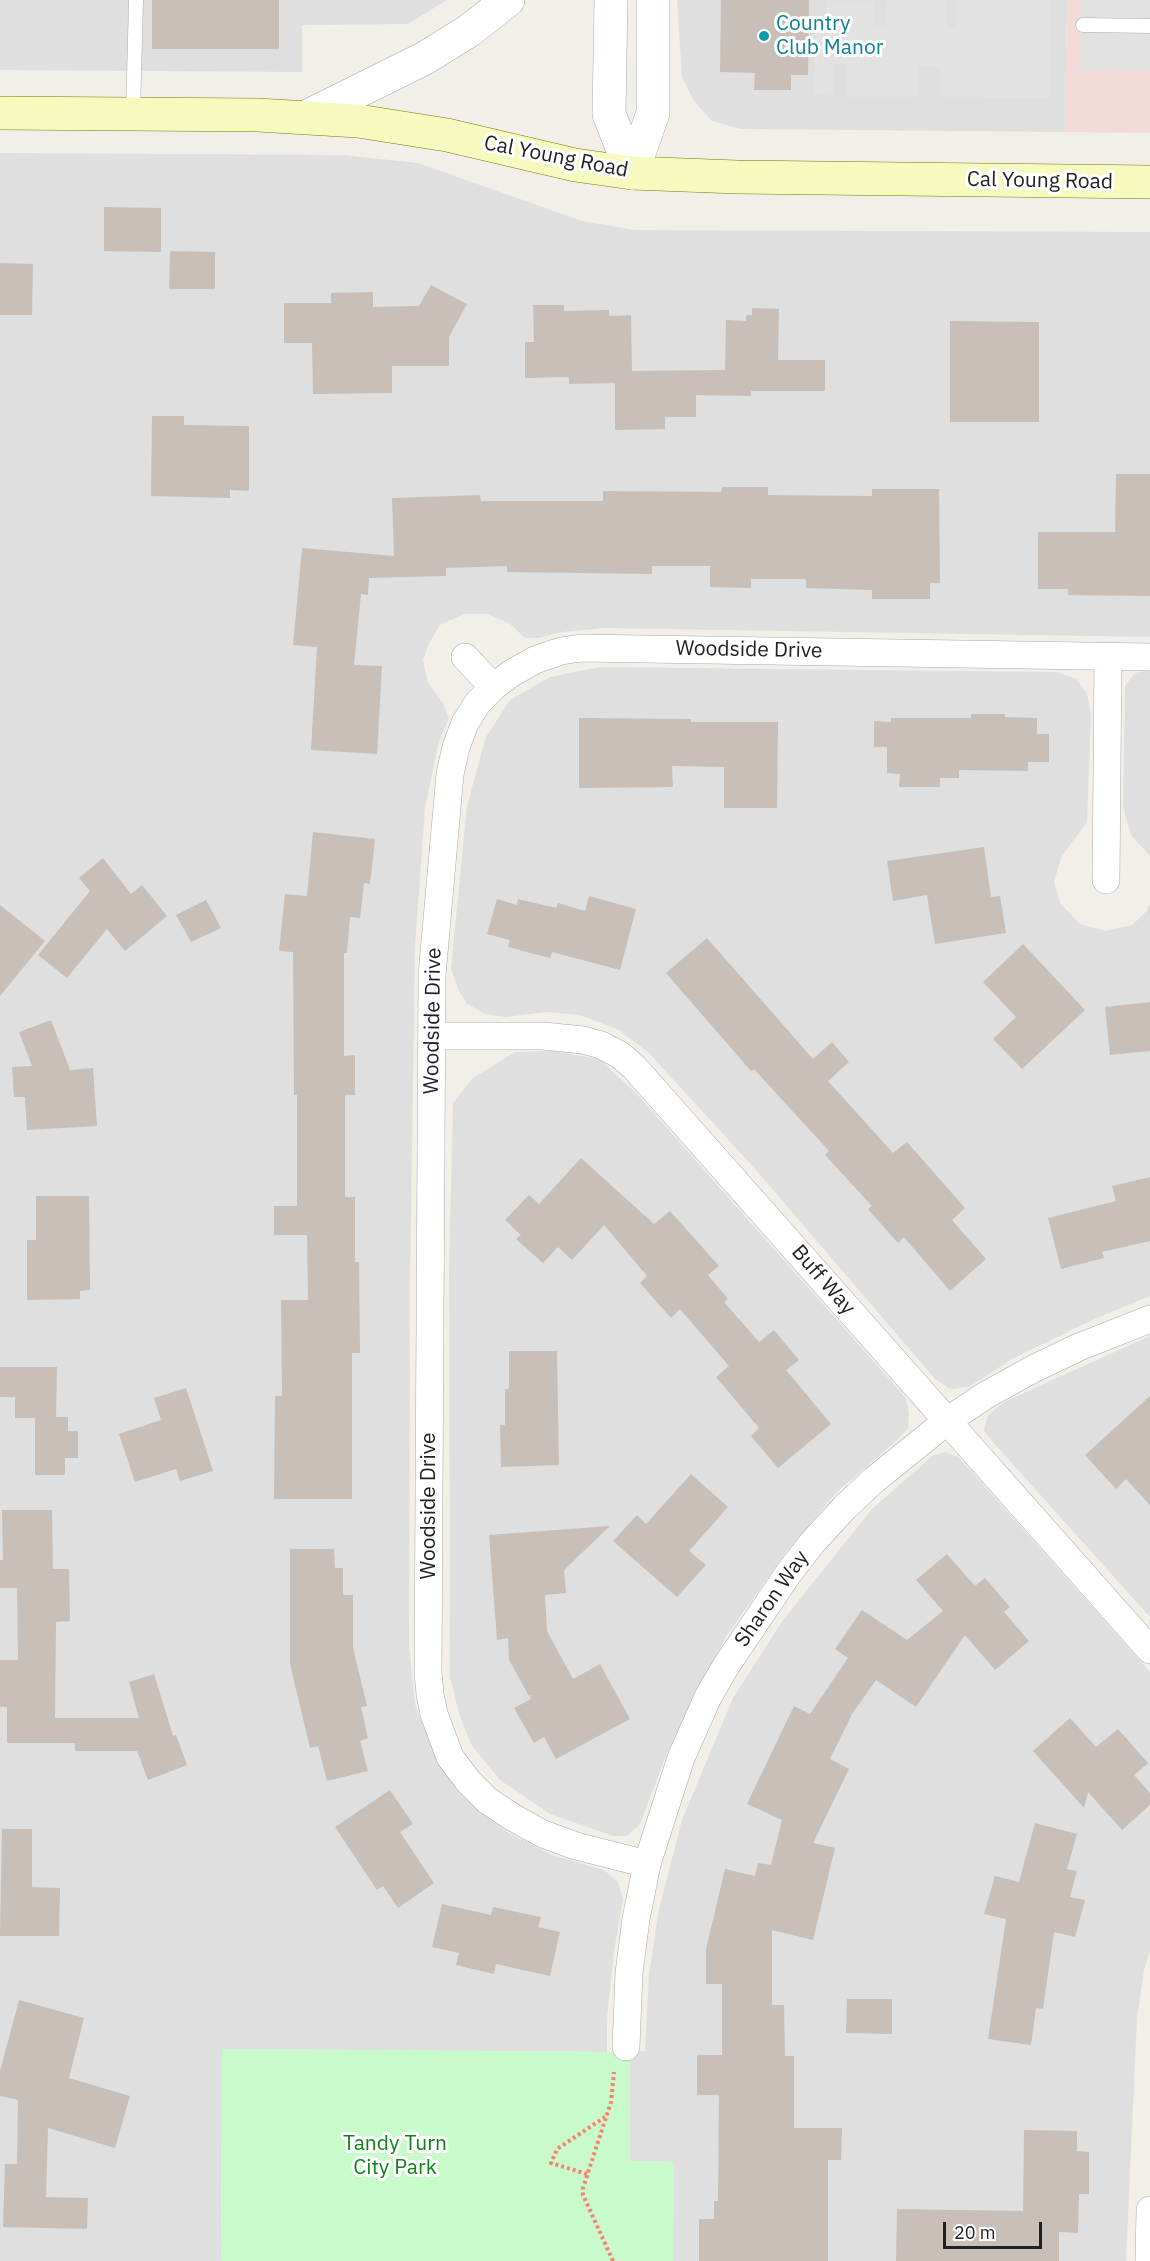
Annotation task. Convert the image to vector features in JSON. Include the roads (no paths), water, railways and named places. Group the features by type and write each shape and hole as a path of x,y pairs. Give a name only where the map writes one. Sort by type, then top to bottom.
{"main road":[{"name":"Cal Young Road","path":"0,113 306,117 358,121 407,127 575,165 632,173 737,177 1150,182"}],"street":[{"path":"306,117 425,58 470,30 508,0"},
{"path":"611,0 609,114 632,173"},
{"path":"632,173 653,113 653,0"},
{"name":"Woodside Drive","path":"648,1864 576,1846 543,1834 488,1801 468,1781 450,1757 434,1714 428,1672 432,975 450,774 456,747 465,723 477,704 493,687 535,660 561,651 581,648 1150,657"},
{"path":"465,657 493,687"},
{"path":"1106,880 1108,657"},
{"name":"Buff Way","path":"432,1036 562,1038 601,1045 620,1055 634,1067 1150,1650"},
{"name":"Sharon Way","path":"626,2047 632,1943 648,1864 681,1758 695,1725 726,1666 767,1603 812,1543 846,1507 874,1480 947,1421 986,1395 1035,1368 1079,1347 1150,1319"},
{"path":"1149,2261 1150,2210"}],"lane":[{"path":"134,114 136,0"},
{"path":"1083,25 1150,26"}],"place":[{"name":"Country Club Manor","path":"764,36"}],"park label":[{"name":"Tandy Turn City Park","path":"395,2156"}]}
